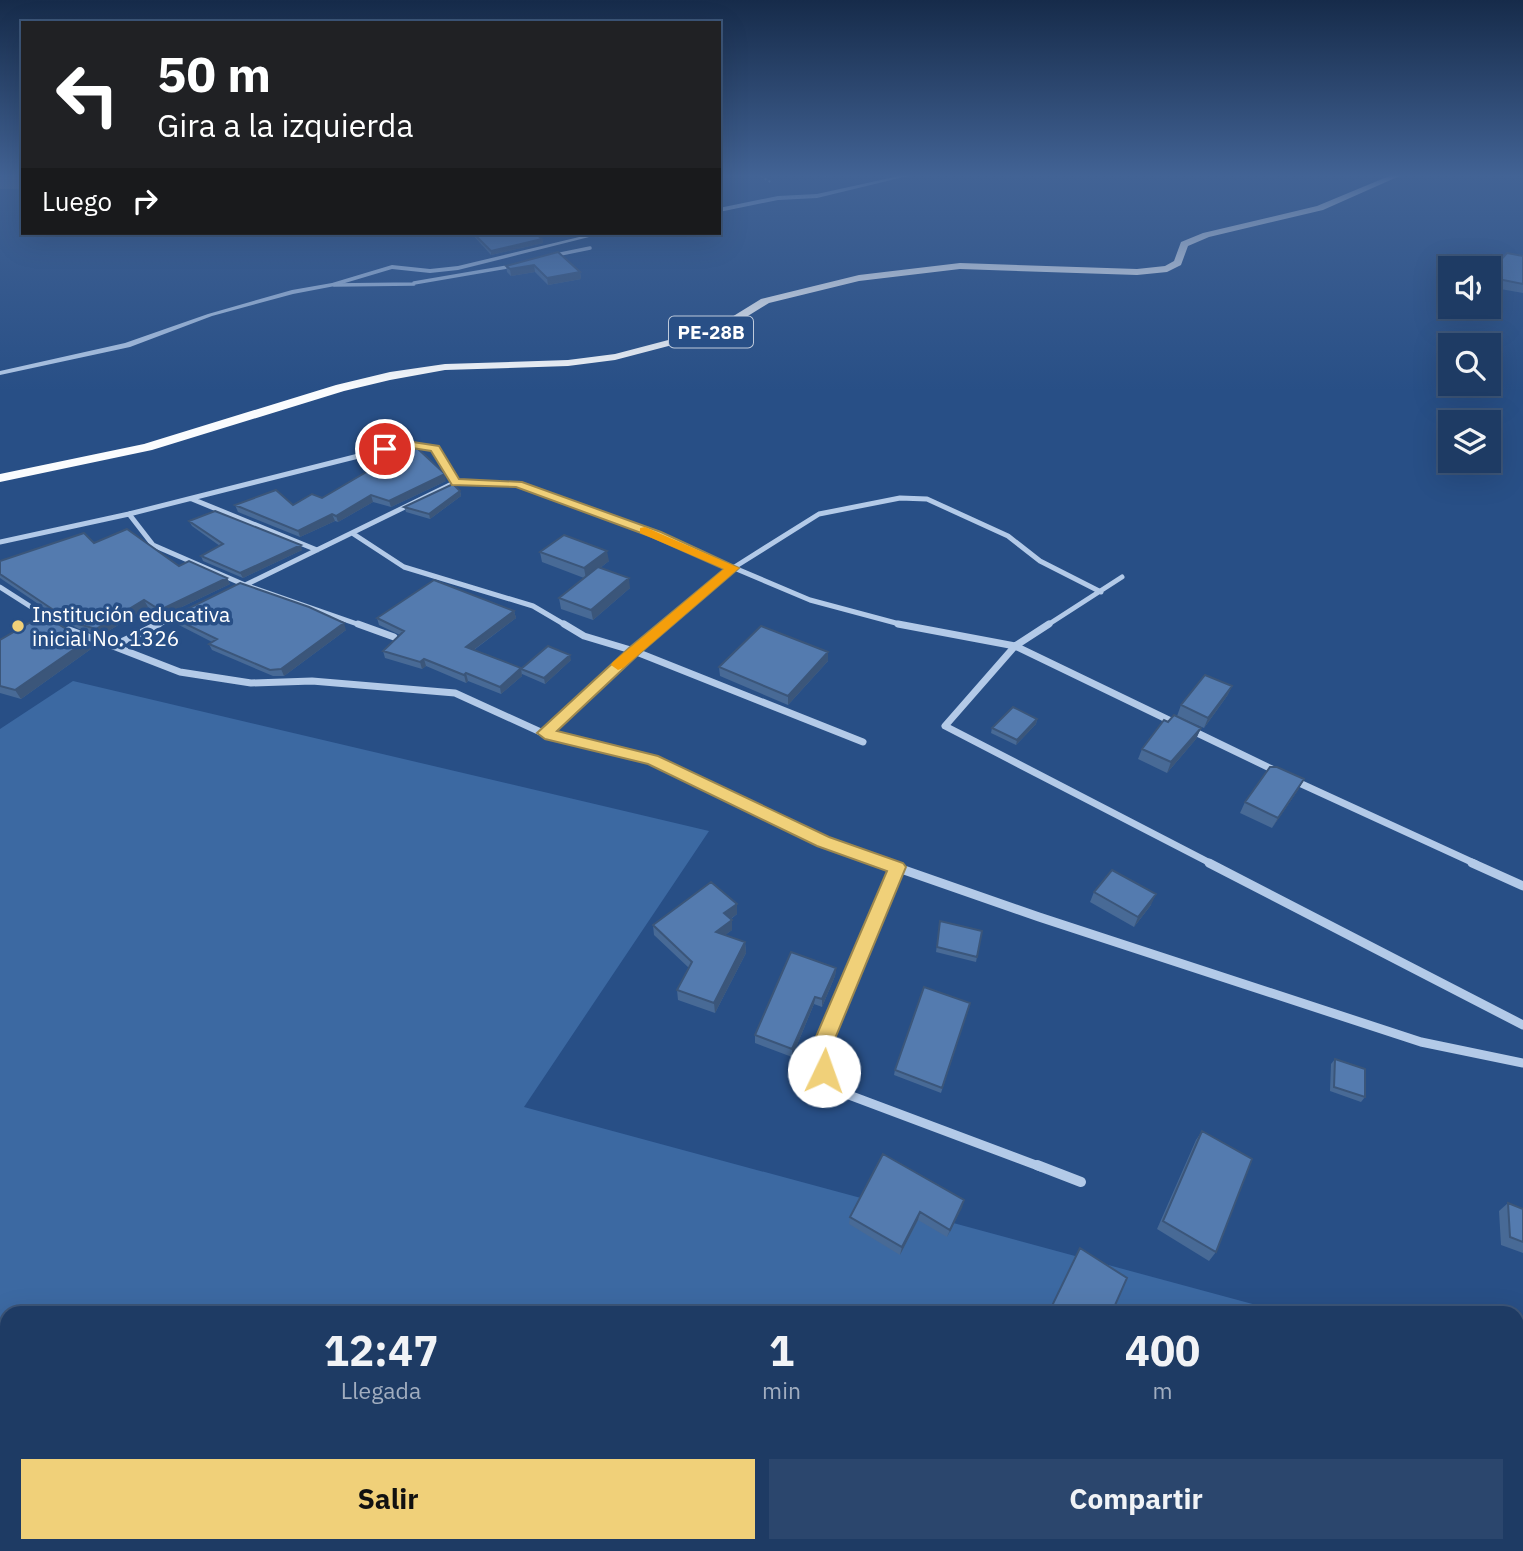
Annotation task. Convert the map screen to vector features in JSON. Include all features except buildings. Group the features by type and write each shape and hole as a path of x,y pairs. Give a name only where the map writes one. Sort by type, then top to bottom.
{"highway":[{"name":"PE-28B","path":"0,478 147,446 340,388 390,376 445,367 568,363 615,357 718,330 765,301 859,278 960,265 1137,272 1167,269 1178,262 1183,246"}],"street":[{"path":"0,373 127,345 210,315 292,292 333,285 392,267 430,271 458,268 547,246"},
{"path":"544,257 590,248"},
{"path":"333,285 414,284 517,265"},
{"path":"0,542 192,499 406,444 435,449 456,482"},
{"path":"233,591 456,482 518,484 656,535 810,600 901,625 1014,646 1361,812 1523,886"},
{"path":"545,733 634,651 733,568 819,514 900,498 927,499 1008,536 1040,561 1101,592"},
{"path":"192,499 317,550"},
{"path":"129,514 153,545 245,585 394,637"},
{"path":"352,533 404,567 533,606 584,636 634,651 863,743"},
{"path":"1122,578 1014,646 945,726 1523,1025"},
{"path":"0,587 54,622"},
{"path":"113,646 183,613"},
{"path":"65,628 76,635 180,672 251,683 312,681 455,693 545,733 653,760 823,841 1039,917 1421,1042 1523,1063"},
{"path":"897,867 819,1053 824,1071 841,1092 1081,1182"}],"shaded area":[{"path":"73,681 709,831 524,1107 1260,1306 0,1306 0,729"}],"slow traffic":[{"path":"618,665 733,568 645,531"}],"place":[{"name":"Institución educativa inicial No. 1326","path":"18,626"}],"route":[{"path":"385,449 406,444 435,449 456,482 518,484 656,535 733,568 634,651 545,733 653,760 823,841 897,867 819,1053 824,1071"}]}
